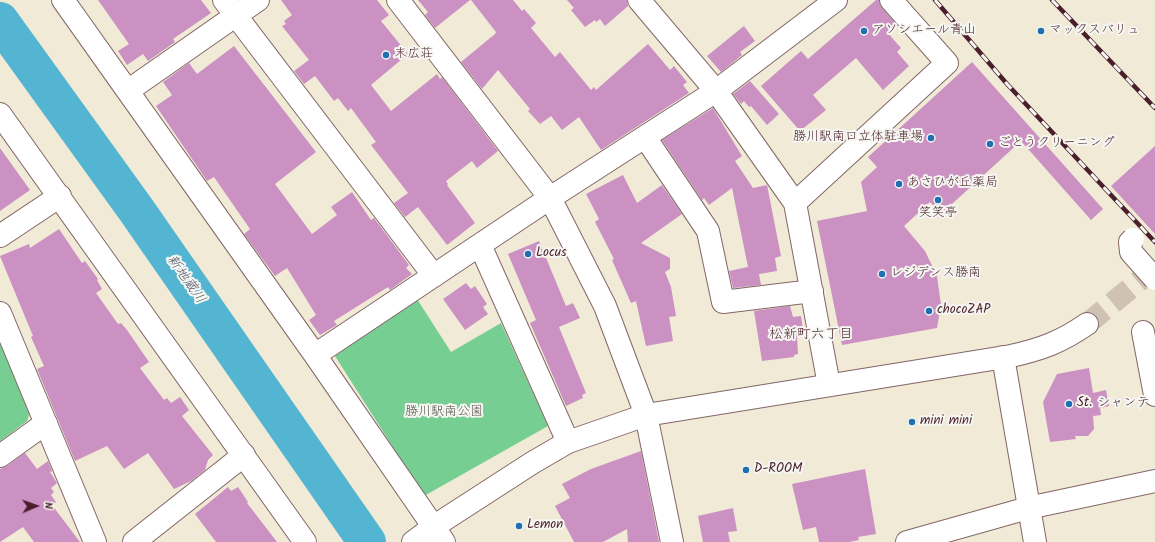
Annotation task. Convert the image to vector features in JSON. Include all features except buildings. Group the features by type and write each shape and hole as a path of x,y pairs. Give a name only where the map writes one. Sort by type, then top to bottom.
{"street":[{"path":"63,0 129,90 315,355 436,532"},
{"path":"129,90 230,7 258,0"},
{"path":"398,0 550,198 605,306 646,415 672,542"},
{"path":"639,0 716,91 796,203 829,385"},
{"path":"315,355 550,198 716,91 836,0"},
{"path":"796,203 947,63 891,0"},
{"path":"230,7 434,276"},
{"path":"0,114 60,196 305,542"},
{"path":"645,137 708,231 723,302 812,291"},
{"path":"0,236 60,196"},
{"path":"1133,239 1130,242 1131,252 1155,279"},
{"path":"480,245 568,442"},
{"path":"0,313 95,542"},
{"path":"413,542 436,532 532,463 568,442 646,415 1037,351 1067,339 1088,324"},
{"path":"1143,332 1155,395"},
{"path":"1003,357 1035,542"},
{"path":"0,456 46,423"},
{"path":"134,542 244,455"},
{"path":"907,542 1028,508 1155,482"}],"green space":[{"name":"勝川駅南公園","path":"417,299 451,352 501,323 548,426 424,496 335,356"},
{"path":"0,342 30,412 27,421 0,441"}],"waterway":[{"name":"新地蔵川","path":"0,21 137,211 367,542"}],"tunnel":[{"path":"1087,324 1155,268"}],"railway":[{"path":"935,0 1007,84 1155,242"},
{"path":"1052,0 1155,108"}],"place":[{"name":"アソシエール青山","path":"864,31"},
{"name":"マックスバリュ","path":"1041,31"},
{"name":"末広荘","path":"386,55"},
{"name":"勝川駅南口立体駐車場","path":"931,138"},
{"name":"ごとうクリーニング","path":"990,144"},
{"name":"あさひが丘薬局","path":"899,184"},
{"name":"笑笑亭","path":"938,200"},
{"name":"Locus","path":"528,254"},
{"name":"レジデンス勝南","path":"882,274"},
{"name":"chocoZAP","path":"929,311"},
{"name":"St. シャンテ","path":"1069,404"},
{"name":"mini mini","path":"912,422"},
{"name":"D-ROOM","path":"746,470"},
{"name":"Lemon","path":"519,526"}],"district":[{"name":"松新町六丁目","path":"811,336"}]}
